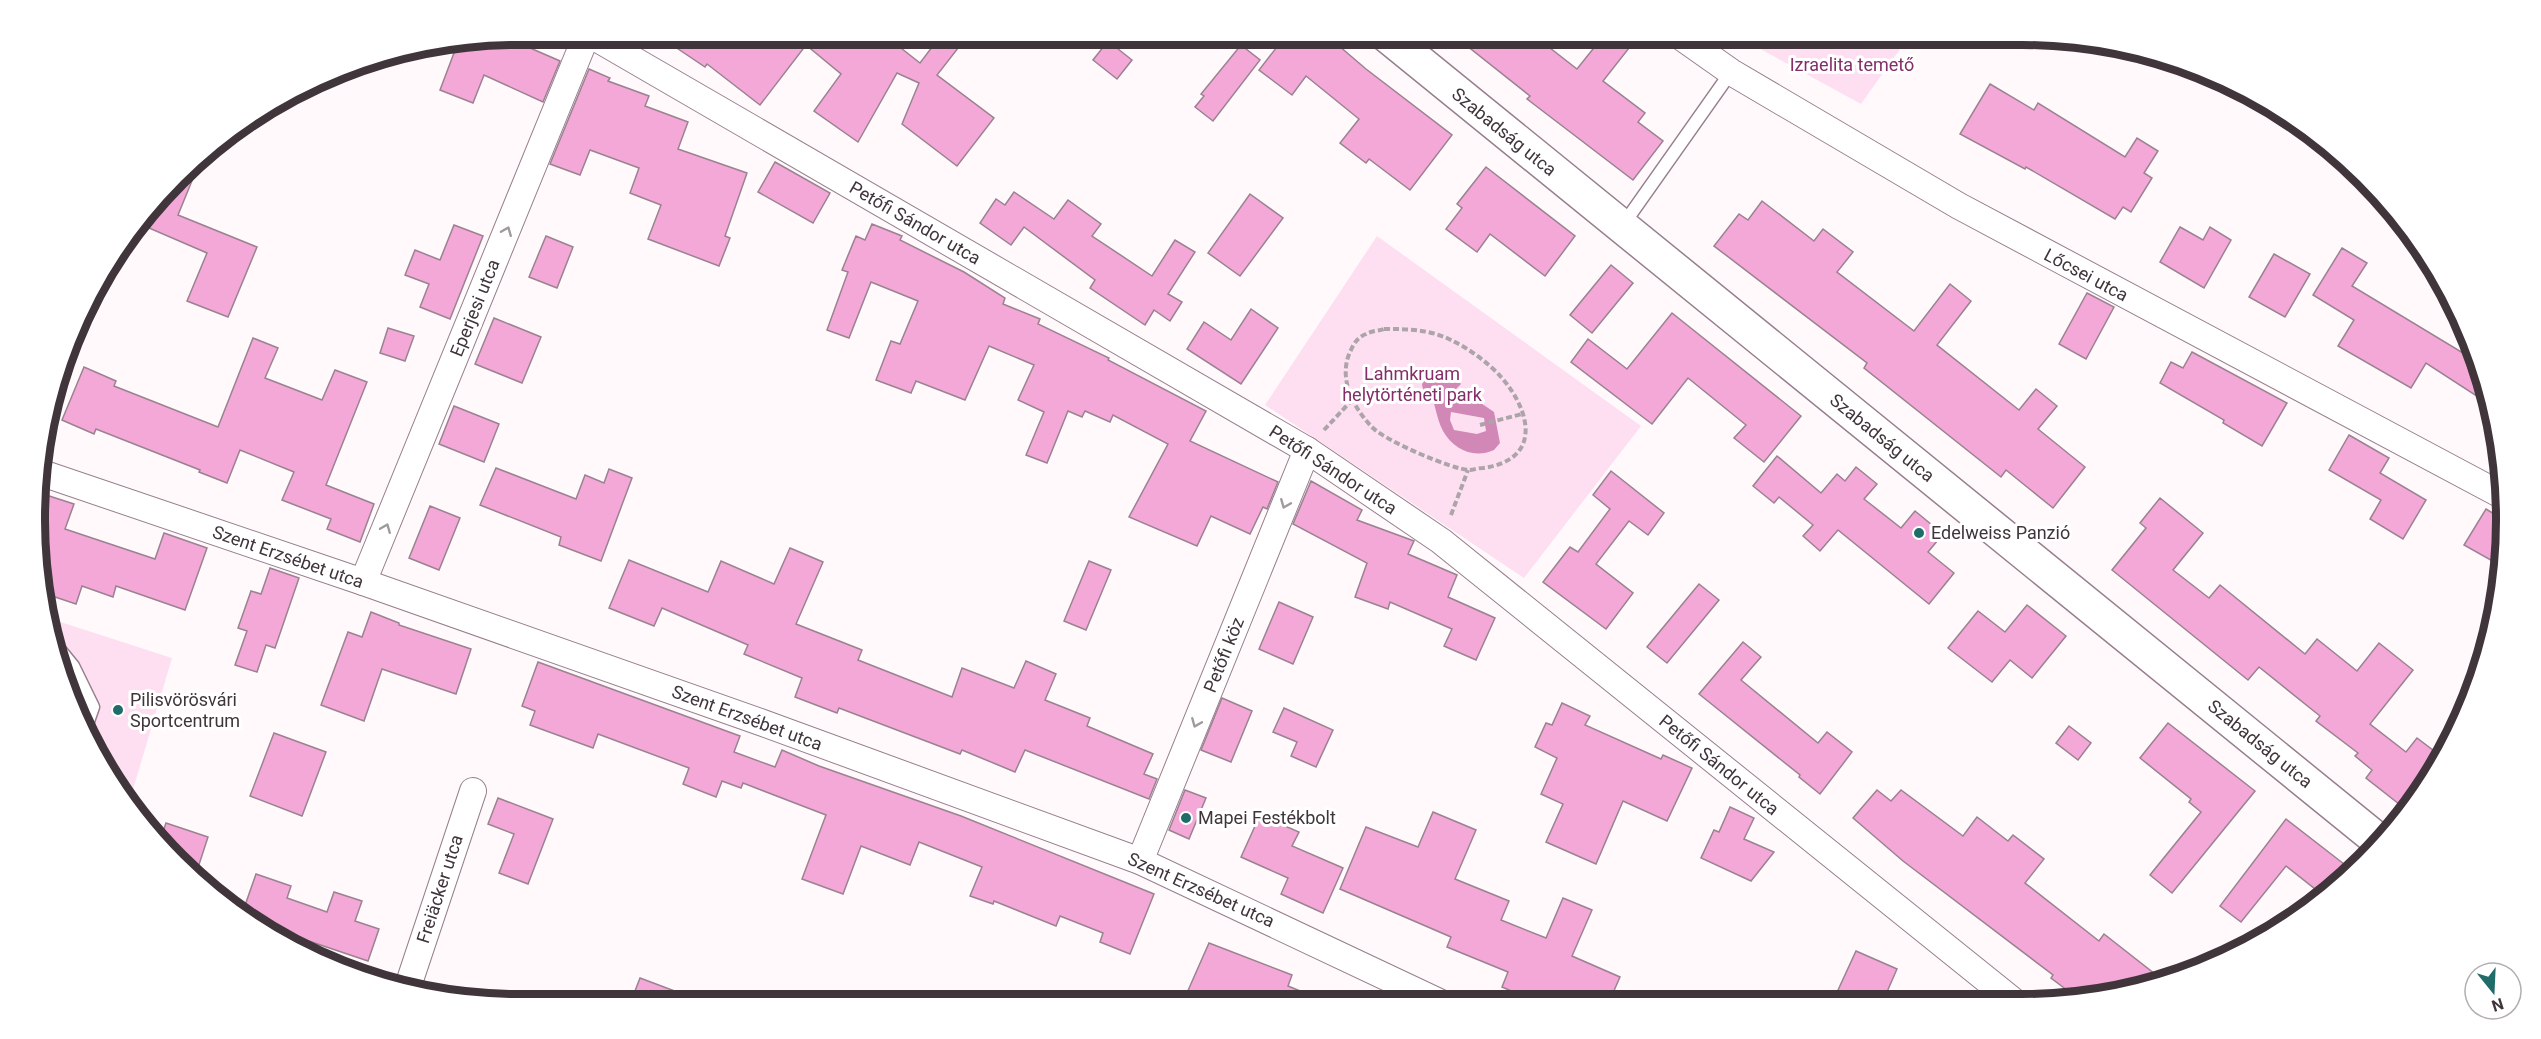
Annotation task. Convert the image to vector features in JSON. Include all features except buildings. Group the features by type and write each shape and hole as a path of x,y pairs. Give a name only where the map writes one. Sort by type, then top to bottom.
{"street":[{"name":"Eperjesi utca","path":"363,582 583,45"},
{"name":"Petőfi Sándor utca","path":"607,45 1307,450 1441,541 2005,994"},
{"name":"Szabadság utca","path":"1398,45 2374,837"},
{"name":"Lőcsei utca","path":"1693,45 1731,72 1959,206 2495,492"},
{"name":"Petőfi köz","path":"1140,861 1307,450"},
{"name":"Szent Erzsébet utca","path":"47,475 363,582 763,723 1140,861 1404,994"},
{"name":"Freiäcker utca","path":"410,981 473,791"}],"lane":[{"path":"1621,227 1731,72"},
{"path":"66,657 73,666 93,707 89,718"}],"path":[{"path":"1384,329 1421,329 1450,340 1486,363 1501,376 1514,394 1522,414 1526,423 1525,443 1515,457 1496,466 1468,470 1421,454 1374,429 1352,400 1347,386 1346,360 1355,341 1365,334 1384,329"},
{"path":"1307,450 1352,400"},
{"path":"1480,425 1522,414"},
{"path":"1441,541 1468,470"}],"green space":[{"name":"Izraelita temető","path":"1753,45 1903,45 1861,104"},
{"name":"Lahmkruam helytörténeti park","path":"1377,236 1641,426 1524,578 1265,405"},
{"name":"Pilisvörösvári Sportcentrum","path":"56,621 172,658 132,793 109,757 81,701 70,672"}],"shaded area":[{"path":"1440,371 1454,374 1461,384 1456,389 1459,396 1472,397 1494,412 1500,443 1494,450 1487,453 1472,453 1459,448 1448,438 1443,431 1429,391 1424,392 1422,385 1425,374","holes":["1451,412 1484,418 1486,431 1477,434 1454,430 1450,420"]}],"place":[{"name":"Edelweiss Panzió","path":"1919,533"},
{"name":"Pilisvörösvári Sportcentrum","path":"118,710"},
{"name":"Mapei Festékbolt","path":"1186,818"}]}
